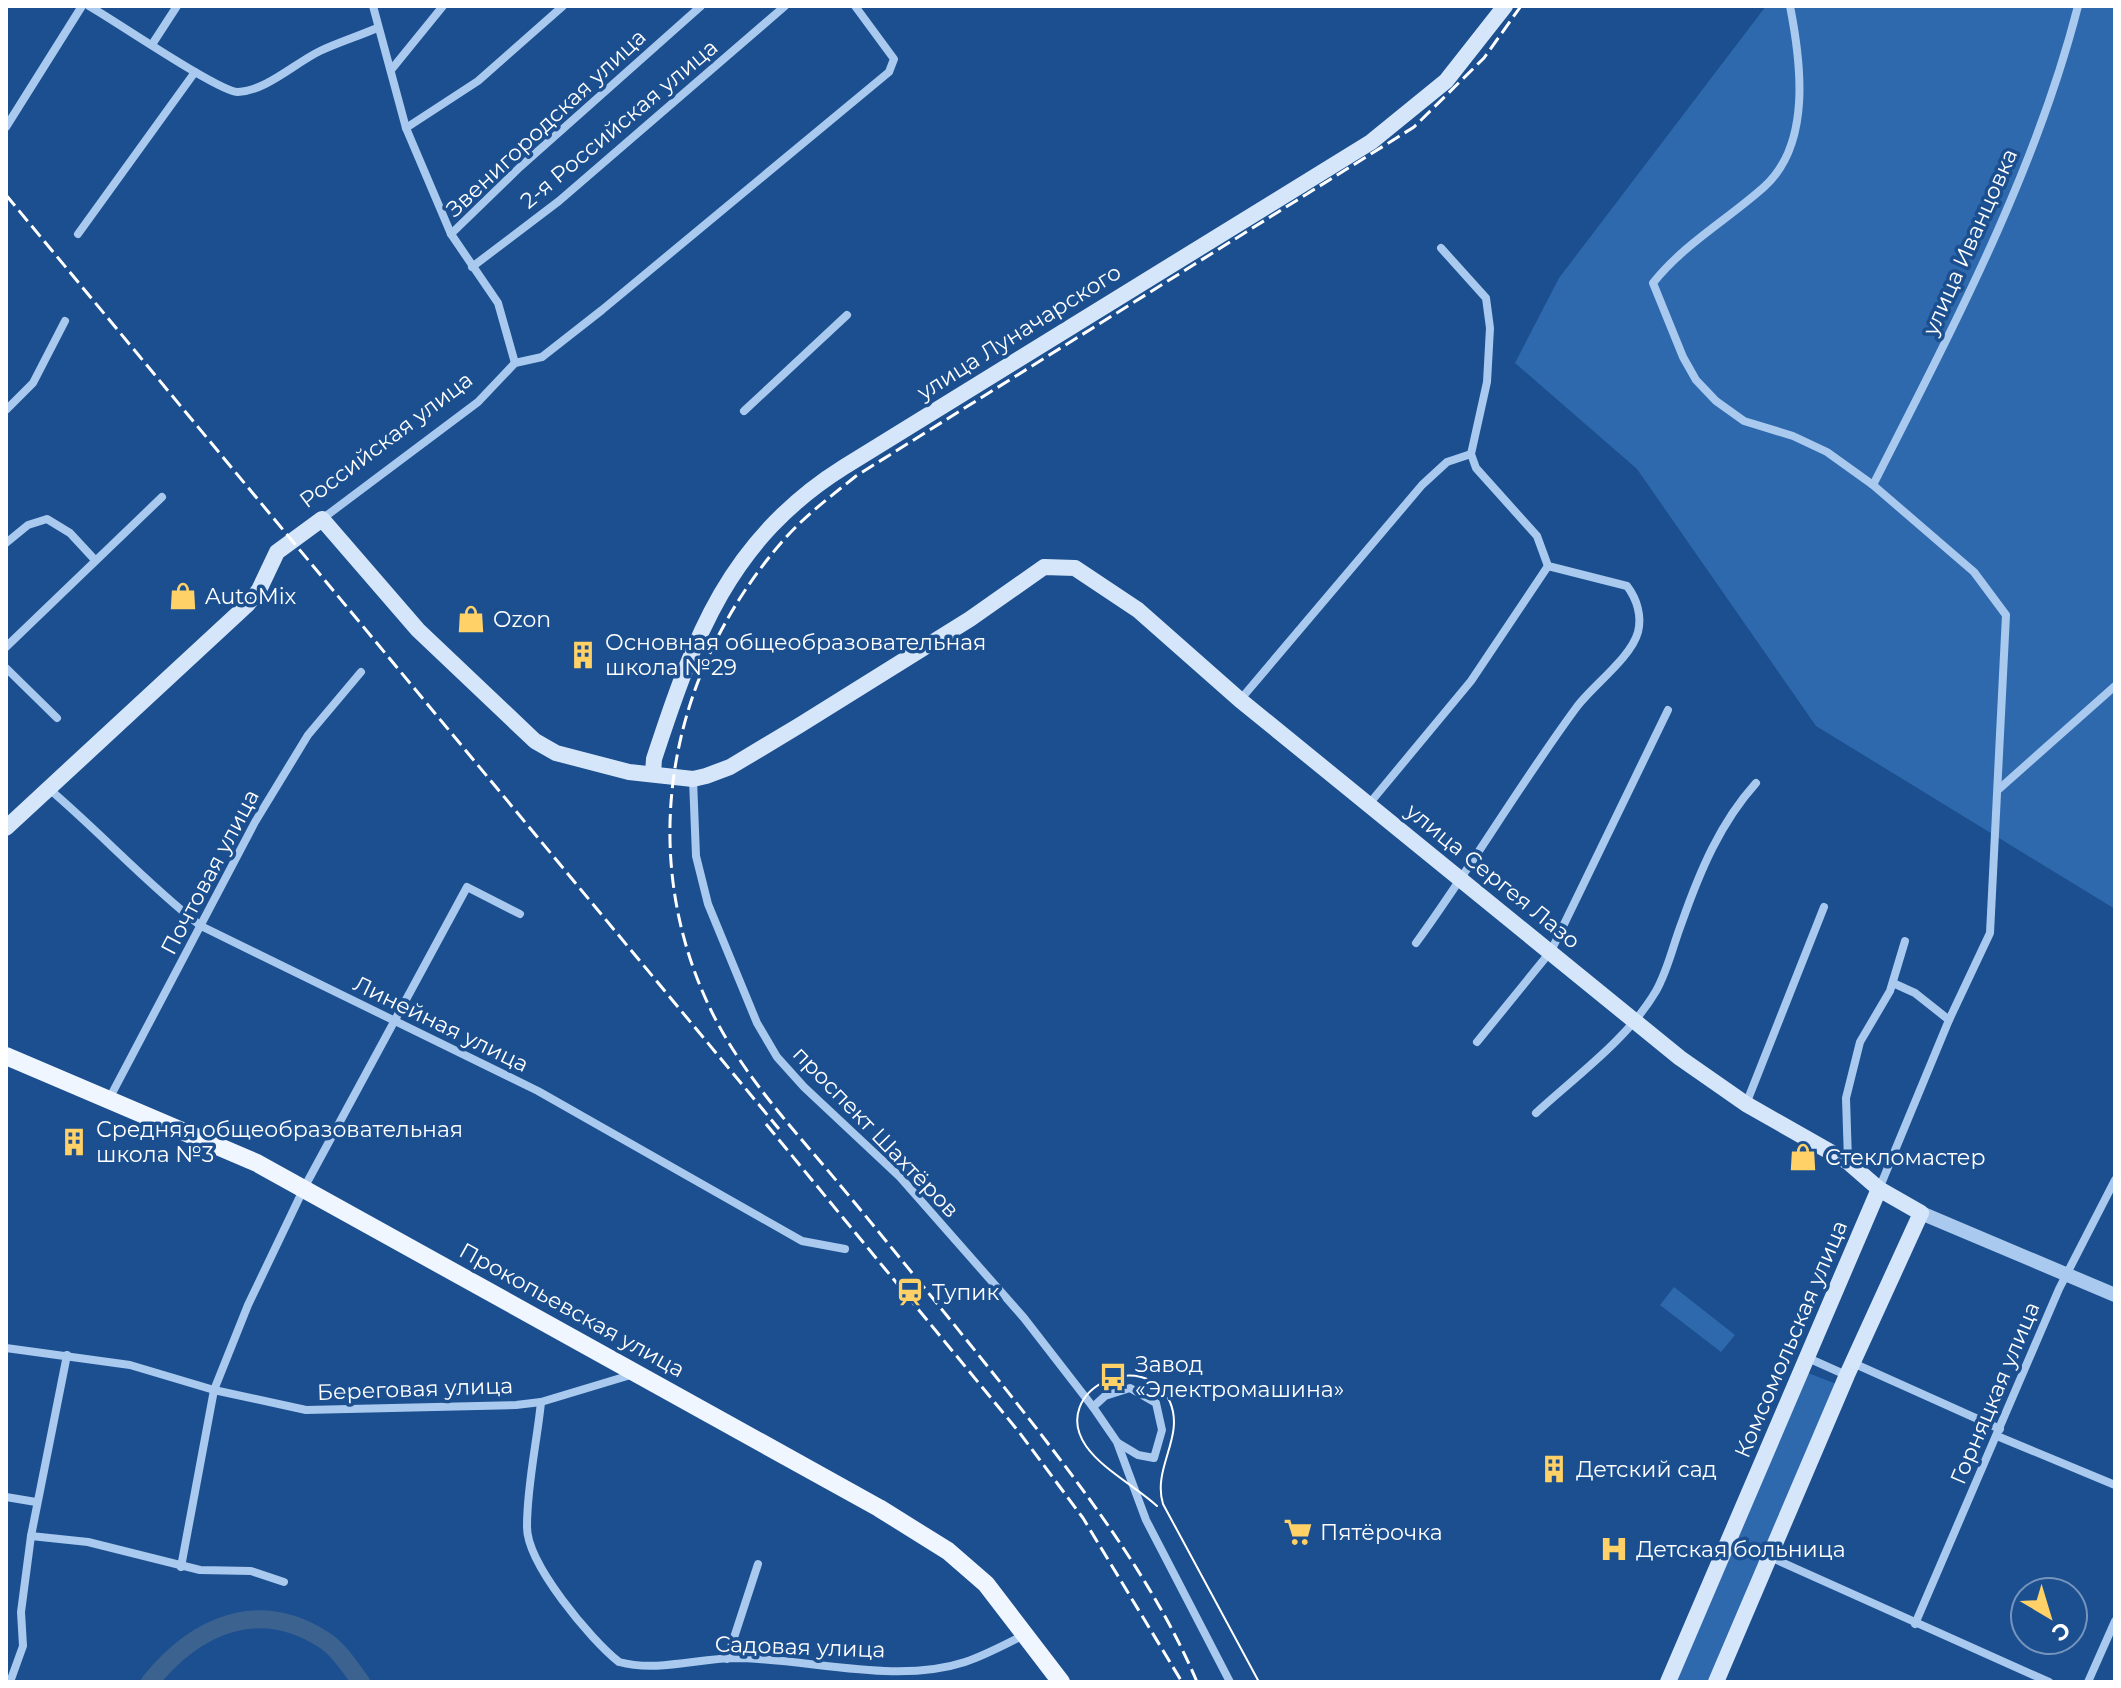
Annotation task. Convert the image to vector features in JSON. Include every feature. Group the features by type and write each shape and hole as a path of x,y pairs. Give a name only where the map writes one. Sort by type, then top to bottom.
{"main road":[{"name":"улица Луначарского","path":"653,773 654,759 690,652 719,593 742,559 792,505 857,459 1371,142 1446,81 1505,6"},
{"path":"322,519 418,630 535,741 556,753 598,766 693,779"},
{"name":"Российская улица","path":"6,828 247,605 259,590 277,552 322,519"},
{"name":"улица Сергея Лазо","path":"693,779 730,767 970,619 1044,567 1062,565 1093,577 1138,610 1240,700 1635,1021 1746,1104 1848,1162 1879,1189 1921,1213"},
{"name":"Прокопьевская улица","path":"6,1056 257,1163 879,1508 948,1551 986,1584 1061,1682"},
{"name":"Комсомольская улица","path":"1668,1682 1879,1189"},
{"path":"1716,1682 1850,1369 1921,1213"}],"street":[{"path":"6,127 82,6"},
{"path":"89,6 153,43 195,72 227,90 240,92 320,51 377,28"},
{"path":"153,43 177,6"},
{"path":"373,6 406,128 451,234 498,303 515,363"},
{"path":"391,70 443,6"},
{"path":"406,128 478,81 563,6"},
{"name":"Звенигородская улица","path":"451,234 520,167 701,6"},
{"name":"2-я Российская улица","path":"472,267 559,201 785,6"},
{"name":"Российская улица","path":"322,519 478,402 515,363 542,357 680,248 889,72 894,59 855,6"},
{"path":"1790,6 1795,34 1798,107 1795,137 1786,161 1765,186 1693,242 1653,283 1683,357 1696,380 1716,401 1744,421 1793,436 1827,452 1873,485 1974,572 2006,615 1990,933 1949,1020 1879,1189"},
{"name":"улица Иванцовка","path":"1873,485 1949,336 2043,122 2078,6"},
{"path":"78,234 195,72"},
{"path":"1441,248 1486,298 1490,328 1487,382 1471,454 1476,468 1493,490 1537,536 1548,566"},
{"path":"744,411 847,315"},
{"path":"6,410 33,383 65,321"},
{"path":"1240,700 1422,485 1447,462 1471,454"},
{"path":"6,647 162,497"},
{"path":"6,543 28,525 47,519 70,533 95,560"},
{"path":"1416,943 1462,880 1576,708 1630,649 1638,632 1639,614 1634,595 1617,582 1548,566"},
{"path":"1369,804 1471,681 1548,566"},
{"path":"6,668 57,718"},
{"name":"Почтовая улица","path":"108,1101 255,822 308,735 361,672"},
{"path":"1999,789 2115,686"},
{"path":"1477,1042 1551,951 1668,710"},
{"name":"проспект Шахтёров","path":"693,779 696,856 708,904 738,982 777,1057 804,1087 900,1177 1024,1318 1093,1407 1117,1442 1146,1520 1230,1682"},
{"path":"1536,1113 1635,1021 1663,974 1716,838 1734,807 1756,783"},
{"name":"Линейная улица","path":"48,788 100,832 158,892 201,926 538,1091 802,1241 845,1249"},
{"path":"181,1567 214,1390 248,1305 304,1188 467,887 520,914"},
{"path":"1746,1104 1824,907"},
{"path":"1848,1162 1846,1098 1860,1042 1893,983 1905,941"},
{"path":"1893,983 1915,993 1949,1020"},
{"name":"Горняцкая улица","path":"1915,1624 2067,1276 2115,1180"},
{"path":"1921,1213 2115,1295"},
{"name":"Береговая улица","path":"6,1348 130,1365 214,1390 306,1410 541,1402 635,1373"},
{"path":"10,1682 23,1646 21,1612 36,1502 67,1355"},
{"path":"1808,1358 1850,1369 2115,1485"},
{"path":"1093,1407 1105,1396 1130,1388 1156,1403 1162,1430 1154,1458 1138,1455 1117,1442"},
{"name":"Садовая улица","path":"541,1402 527,1526 531,1551 555,1589 619,1662 655,1666 727,1659 920,1669 963,1663 1027,1634"},
{"path":"6,1497 36,1502"},
{"path":"31,1536 140,1552 181,1567 251,1571 284,1582"},
{"path":"1770,1557 2049,1682"},
{"path":"727,1659 758,1564"},
{"path":"2088,1682 2115,1621"}],"shaded area":[{"path":"1766,6 2115,6 2115,909 1816,726 1637,469 1515,363 1559,278"},
{"path":"1674,1287 1735,1335 1721,1352 1660,1305"},
{"path":"1803,1371 1839,1385 1710,1682 1675,1682"}],"waterway":[{"path":"150,1682 168,1662 207,1633 229,1624 252,1620 299,1627 324,1640 339,1653 361,1682"}],"tram line":[{"path":"1157,1506 1101,1463 1086,1446 1078,1426 1080,1407 1089,1392 1104,1382 1122,1376 1141,1377 1158,1385 1170,1402 1174,1428 1162,1478 1163,1504 1259,1682"}],"railway":[{"path":"1197,1682 1146,1584 1084,1492 970,1344 755,1082 723,1032 709,1006 686,946 673,886 670,825 676,764 690,705 713,648 743,593 781,543 808,516 856,476 1414,127 1484,58 1521,6"},
{"path":"6,195 779,1129"},
{"path":"766,1124 1019,1432 1083,1518 1182,1682"}],"place":[{"name":"AutoMix","path":"183,596"},
{"name":"Ozon","path":"471,619"},
{"name":"Основная общеобразовательная школа №29","path":"583,655"},
{"name":"Средняя общеобразовательная школа №3","path":"74,1142"},
{"name":"Стекломастер","path":"1803,1157"},
{"name":"Тупик","path":"910,1292"},
{"name":"Завод «Электромашина»","path":"1113,1377"},
{"name":"Детский сад","path":"1554,1469"},
{"name":"Пятёрочка","path":"1298,1532"},
{"name":"Детская больница","path":"1614,1549"}]}
